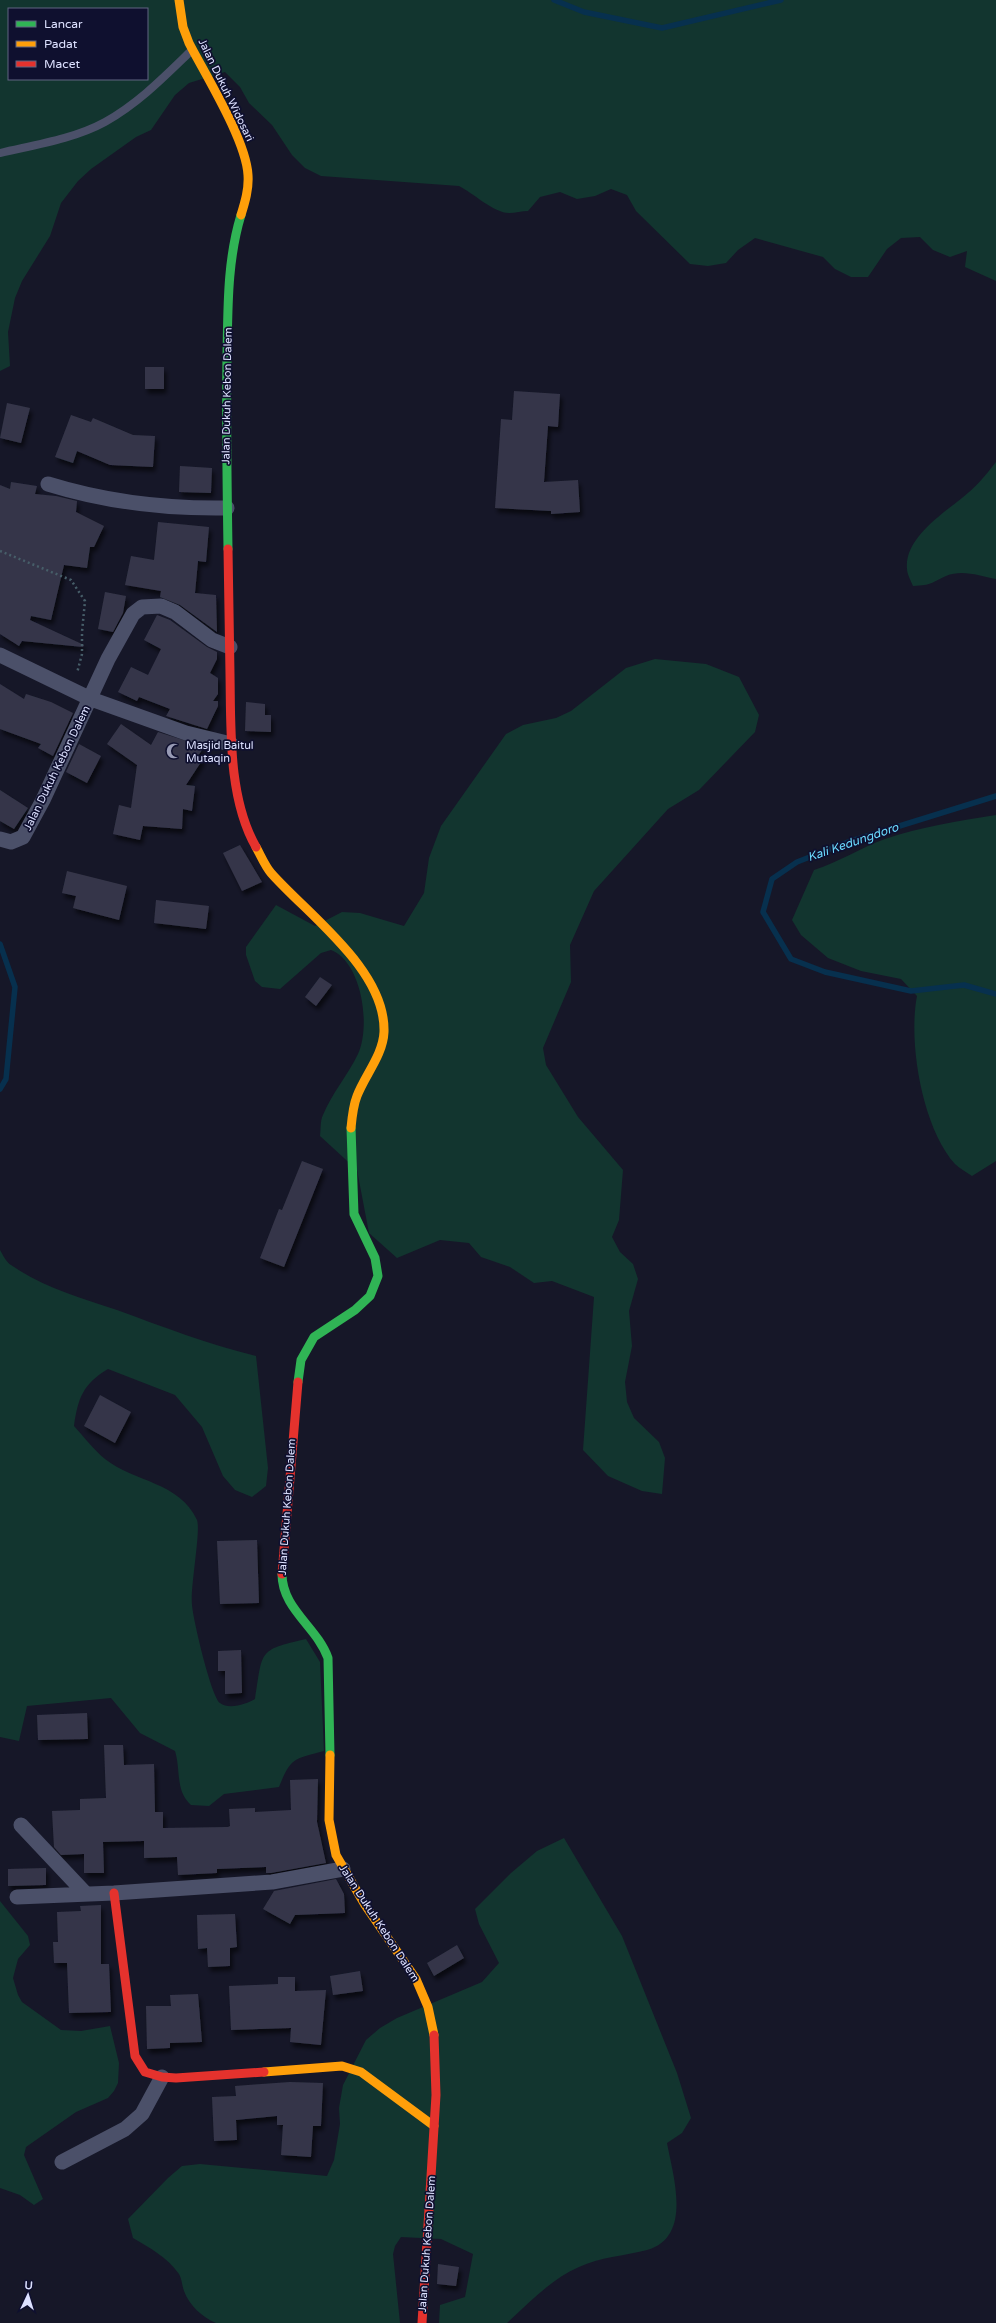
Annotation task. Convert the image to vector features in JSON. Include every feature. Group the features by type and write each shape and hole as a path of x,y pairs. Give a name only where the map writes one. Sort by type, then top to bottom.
{"street":[{"name":"Jalan Dukuh Widosari","path":"179,0 183,27 239,141 246,162 248,186 233,242 228,284"},
{"name":"Jalan Dukuh Kebon Dalem","path":"228,284 226,508 231,744 234,777 243,816 250,837 261,858 283,886 353,956 366,977 383,1015 384,1033 380,1050 357,1095 352,1111 350,1137 354,1214 375,1258 378,1276 370,1296 355,1310 314,1337 301,1360 295,1398 282,1563 282,1583 293,1609 324,1647 328,1658 331,1783 330,1832 336,1855 365,1905 416,1979 428,2007 436,2060 434,2126 422,2291 422,2323"},
{"path":"48,484 101,498 196,508 226,508"},
{"name":"Jalan Dukuh Kebon Dalem","path":"0,838 11,842 23,837 44,800 132,614 142,607 161,606 175,612 212,640 230,647"},
{"name":"Jalan Dukuh Kebon Dalem","path":"0,655 91,699 186,733 231,744"},
{"path":"21,1825 85,1893"},
{"path":"17,1897 114,1893 272,1882 343,1869"},
{"path":"114,1893 135,2056 144,2072 162,2077 176,2078 342,2066 361,2072 434,2126"},
{"path":"62,2162 131,2124 142,2114 162,2077"}],"lane":[{"path":"0,153 68,135 104,123 134,104 193,50"}],"path":[{"path":"0,551 71,580 85,601 82,619 82,654 76,675 66,686"}],"green space":[{"path":"0,0 996,0 996,281 965,267 967,251 950,257 933,250 920,237 901,238 887,249 868,277 851,277 835,269 823,257 755,238 738,250 726,263 708,266 690,264 636,211 627,195 611,189 595,196 577,199 560,192 540,197 528,211 509,213 497,210 459,186 321,176 305,168 292,155 272,125 249,103 240,87 225,72 189,83 175,95 151,130 136,137 91,169 78,181 61,203 50,236 22,281 15,298 8,332 10,366 0,371"},
{"path":"996,462 996,579 958,573 946,576 928,584 913,586 907,571 908,558 918,538 926,528 971,490"},
{"path":"655,659 706,664 739,677 759,715 755,732 699,790 668,809 594,891 570,945 571,982 543,1048 546,1065 578,1117 623,1170 619,1220 612,1237 620,1252 633,1264 638,1279 629,1311 632,1346 625,1382 627,1402 634,1418 659,1442 665,1458 662,1494 642,1491 608,1476 583,1450 594,1297 552,1281 534,1283 510,1267 481,1257 469,1243 440,1240 397,1258 369,1233 357,1170 320,1136 322,1117 331,1099 354,1062 362,1042 364,1028 361,996 357,981 350,967 342,957 331,950 321,953 280,989 262,987 255,981 246,955 246,947 276,905 315,926 342,912 360,913 404,926 424,893 429,858 441,826 506,734 523,725 556,718 571,711 626,668"},
{"path":"996,815 996,1161 972,1176 955,1164 944,1148 934,1129 926,1107 916,1060 914,1036 917,996 901,979 861,971 828,958 801,935 792,920 814,870 885,839 898,835 940,825"},
{"path":"0,1250 9,1264 49,1286 186,1335 256,1356 268,1468 266,1486 252,1497 235,1490 223,1476 202,1427 175,1395 108,1369 87,1386 77,1407 74,1426 93,1448 105,1459 129,1473 168,1490 180,1498 189,1507 197,1520 198,1536 192,1586 192,1605 207,1673 216,1697 220,1703 233,1706 247,1703 255,1699 259,1671 265,1655 270,1650 278,1646 306,1639 320,1662 324,1751 300,1758 295,1761 287,1770 279,1787 224,1794 209,1806 191,1805 180,1787 175,1751 140,1733 111,1698 27,1706 19,1741 0,1737"},
{"path":"564,1838 622,1936 677,2073 691,2118 682,2133 667,2143 673,2172 676,2204 675,2219 670,2232 661,2243 647,2250 595,2261 569,2272 541,2292 507,2323 439,2323 440,2305 465,2297 473,2254 441,2239 401,2237 395,2246 393,2254 400,2323 216,2323 201,2314 186,2296 180,2276 174,2268 158,2253 133,2238 128,2219 168,2178 182,2166 200,2164 327,2176 334,2160 340,2124 339,2108 343,2085 366,2040 380,2028 397,2018 482,1982 499,1963 479,1924 475,1909 511,1873 537,1851"},
{"path":"0,1901 28,1936 30,1945 18,1959 13,1978 18,1995 22,2002 61,2030 81,2031 110,2026 119,2063 118,2083 108,2098 76,2112 26,2147 24,2155 43,2199 34,2205 20,2195 0,2188"}],"building":[{"path":"145,367 164,367 164,389 145,389"},
{"path":"514,391 560,394 558,427 548,426 544,482 578,480 580,512 551,514 551,511 495,508 501,419 512,420"},
{"path":"7,403 30,408 21,443 0,438"},
{"path":"71,415 91,422 93,418 133,435 155,436 153,467 110,465 77,451 73,463 55,457"},
{"path":"180,466 212,468 211,493 179,492"},
{"path":"11,482 37,486 35,494 56,496 77,501 76,512 104,526 94,547 90,547 87,568 64,565 51,620 31,616 30,620 84,645 83,647 22,641 19,646 0,634 0,485 10,489"},
{"path":"158,522 209,527 206,562 198,561 195,593 216,595 217,632 180,605 160,597 161,591 125,585 131,556 154,560"},
{"path":"105,592 126,596 123,613 113,632 98,629"},
{"path":"157,615 170,620 207,647 217,652 217,659 210,673 218,678 218,694 213,701 218,701 218,706 207,729 166,716 170,709 139,697 137,701 118,692 131,667 148,675 161,649 144,640"},
{"path":"0,684 24,699 26,694 51,702 73,713 53,756 38,748 41,744 0,729"},
{"path":"246,702 265,704 265,715 271,715 271,732 245,731"},
{"path":"121,724 151,745 158,732 199,745 198,747 202,750 198,756 203,759 186,785 195,786 192,811 183,809 182,829 143,826 140,840 113,834 119,805 131,808 137,765 107,744"},
{"path":"79,744 101,756 87,783 66,772"},
{"path":"0,790 28,808 14,829 0,821"},
{"path":"240,845 262,882 242,891 223,853"},
{"path":"67,871 127,886 119,920 73,908 76,896 62,893"},
{"path":"156,900 209,906 206,929 154,923"},
{"path":"320,977 332,985 316,1006 305,997"},
{"path":"302,1161 323,1169 284,1267 260,1258 279,1209 282,1210"},
{"path":"100,1395 131,1412 115,1443 84,1426"},
{"path":"257,1540 259,1603 220,1604 217,1541"},
{"path":"241,1650 242,1693 225,1694 225,1671 218,1671 218,1651"},
{"path":"87,1713 88,1739 38,1740 37,1715"},
{"path":"104,1745 123,1745 124,1765 154,1764 155,1812 163,1812 163,1828 228,1827 230,1826 229,1809 255,1808 255,1812 291,1810 290,1780 318,1779 317,1822 326,1863 271,1873 266,1873 266,1867 217,1869 217,1873 178,1875 177,1857 144,1858 144,1841 103,1842 104,1873 84,1873 84,1854 61,1855 54,1847 52,1811 80,1810 80,1799 106,1798"},
{"path":"46,1868 46,1885 8,1886 8,1869"},
{"path":"336,1879 344,1894 345,1913 295,1915 290,1924 263,1909 274,1891"},
{"path":"101,1905 101,1964 109,1964 111,2012 69,2013 67,1963 54,1963 53,1942 58,1942 57,1912 81,1911 80,1906"},
{"path":"235,1914 237,1947 230,1948 230,1966 208,1967 207,1948 198,1949 197,1915"},
{"path":"457,1945 464,1958 434,1976 427,1963"},
{"path":"360,1971 363,1991 333,1995 330,1976"},
{"path":"278,1977 295,1977 295,1991 326,1990 321,2045 290,2042 291,2028 231,2030 229,1986 278,1984"},
{"path":"198,1994 202,2042 170,2043 170,2048 147,2049 146,2006 171,2006 170,1995"},
{"path":"290,2082 323,2083 321,2126 313,2126 311,2157 281,2155 283,2125 277,2125 277,2116 236,2120 237,2140 214,2141 212,2097 236,2096 235,2086"},
{"path":"438,2264 459,2267 456,2286 437,2284"}],"waterway":[{"name":"Kali Kedungdoro","path":"554,0 584,12 662,28 781,0"},
{"name":"Kali Kedungdoro","path":"996,796 848,842 797,862 772,879 763,912 791,959 825,972 911,991 964,985 996,994"},
{"path":"0,944 15,987 6,1079 0,1089"}],"traffic: fast":[{"path":"228,549 228,302 233,250 241,215"},
{"path":"298,1382 301,1360 314,1337 355,1310 370,1296 378,1276 375,1258 354,1214 351,1128"},
{"path":"282,1574 288,1598 323,1647 328,1658 330,1755"}],"traffic: slow":[{"path":"179,0 183,27 189,43 224,108 246,161 248,185 241,215"},
{"path":"256,847 271,873 324,925 359,966 372,987 381,1009 384,1032 383,1040 377,1057 357,1096 351,1128"},
{"path":"330,1755 329,1820 336,1855 365,1905 416,1979 428,2007 434,2035"},
{"path":"264,2072 342,2066 361,2072 434,2126"}],"traffic: jam":[{"path":"228,549 231,740 233,763 240,807 247,828 256,847"},
{"path":"282,1574 298,1382"},
{"path":"114,1893 135,2056 145,2072 162,2077 176,2078 264,2072"},
{"path":"422,2323 436,2095 434,2035"}],"place":[{"name":"Masjid Baitul Mutaqin","path":"174,751"}]}
